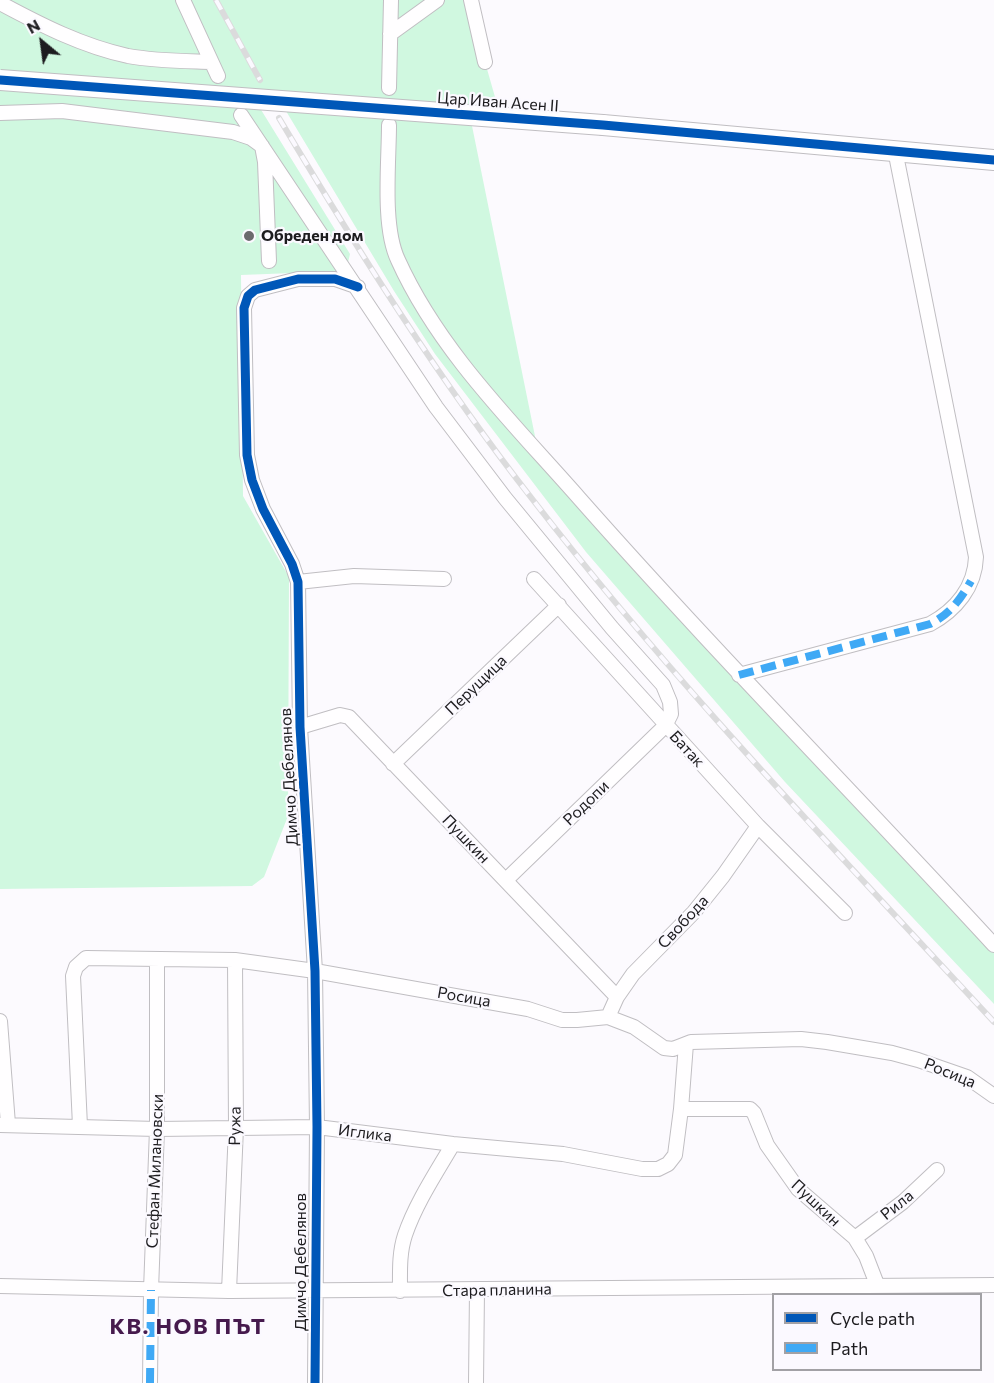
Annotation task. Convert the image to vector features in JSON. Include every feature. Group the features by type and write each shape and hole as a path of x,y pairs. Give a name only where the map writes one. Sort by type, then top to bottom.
{"main road":[{"name":"Цар Иван Асен II","path":"0,80 603,125 994,160"}],"street":[{"path":"183,0 218,76"},
{"path":"389,88 391,0"},
{"path":"390,34 437,0"},
{"path":"471,0 484,62"},
{"path":"1,2 52,31 127,56 211,62"},
{"path":"0,113 62,111 233,132 251,138 262,146 265,162 268,261"},
{"path":"241,115 436,407 505,498 663,685 670,702 671,714 665,726"},
{"path":"389,124 391,237 397,258 441,334 481,386 660,590 994,945"},
{"path":"739,675 930,624 946,616 960,601 975,568 976,557 895,150"},
{"name":"Димчо Дебелянов","path":"315,1383 317,1127 315,971 300,727 297,582 292,564 263,509 252,480 247,455 244,308 248,296 255,290 298,279 335,279 358,287"},
{"path":"297,582 354,576 444,579"},
{"name":"Батак","path":"534,579 758,826 845,913"},
{"name":"Перущица","path":"393,764 559,605"},
{"name":"Пушкин","path":"300,727 340,715 349,717 617,997"},
{"name":"Родопи","path":"506,880 665,726"},
{"name":"Свобода","path":"608,1017 617,997 633,974 694,912 758,826"},
{"name":"Росица","path":"80,1126 73,976 76,967 86,958 235,960 315,971 528,1009 562,1020 608,1017 634,1027 664,1048 673,1049 691,1042 801,1040 864,1047 918,1060 967,1077 994,1096"},
{"name":"Стефан Милановски","path":"150,1383 157,1129 157,960"},
{"name":"Ружа","path":"229,1292 236,1128 235,960"},
{"path":"0,1021 4,1124"},
{"path":"681,1108 686,1044"},
{"name":"Пушкин","path":"681,1108 750,1109 754,1113 767,1145 798,1189 855,1238 866,1256 878,1287"},
{"name":"Иглика","path":"4,1124 157,1129 317,1127 453,1144 563,1154 658,1169 668,1164 675,1155 681,1108"},
{"path":"400,1291 400,1256 404,1236 416,1209 453,1144"},
{"name":"Рила","path":"855,1238 903,1202 937,1170"},
{"name":"Стара планина","path":"0,1286 229,1292 994,1285"},
{"path":"476,1383 477,1290"}],"green space":[{"path":"3,0 471,0 501,118 470,116 538,451 994,945 994,1004 785,782 586,552 435,354 394,291 280,101 255,100 350,254 346,271 241,275 243,496 289,577 288,816 264,877 252,886 0,889 0,2"}],"railway":[{"path":"216,0 260,80"},
{"path":"279,118 400,313 498,455 533,500 587,568 700,701 994,1022"}],"marked path":[{"path":"739,675 930,624 954,606 971,581"},
{"path":"150,1383 151,1290"}],"cycle path":[{"path":"0,80 603,125 994,160"},
{"path":"315,1383 317,1127 315,971 300,727 298,582 292,564 263,509 252,480 247,455 244,308 248,296 255,290 298,279 335,279 358,287"}],"place":[{"name":"Обреден дом","path":"249,236"}],"district":[{"name":"КВ. НОВ ПЪТ","path":"188,1327"}]}
